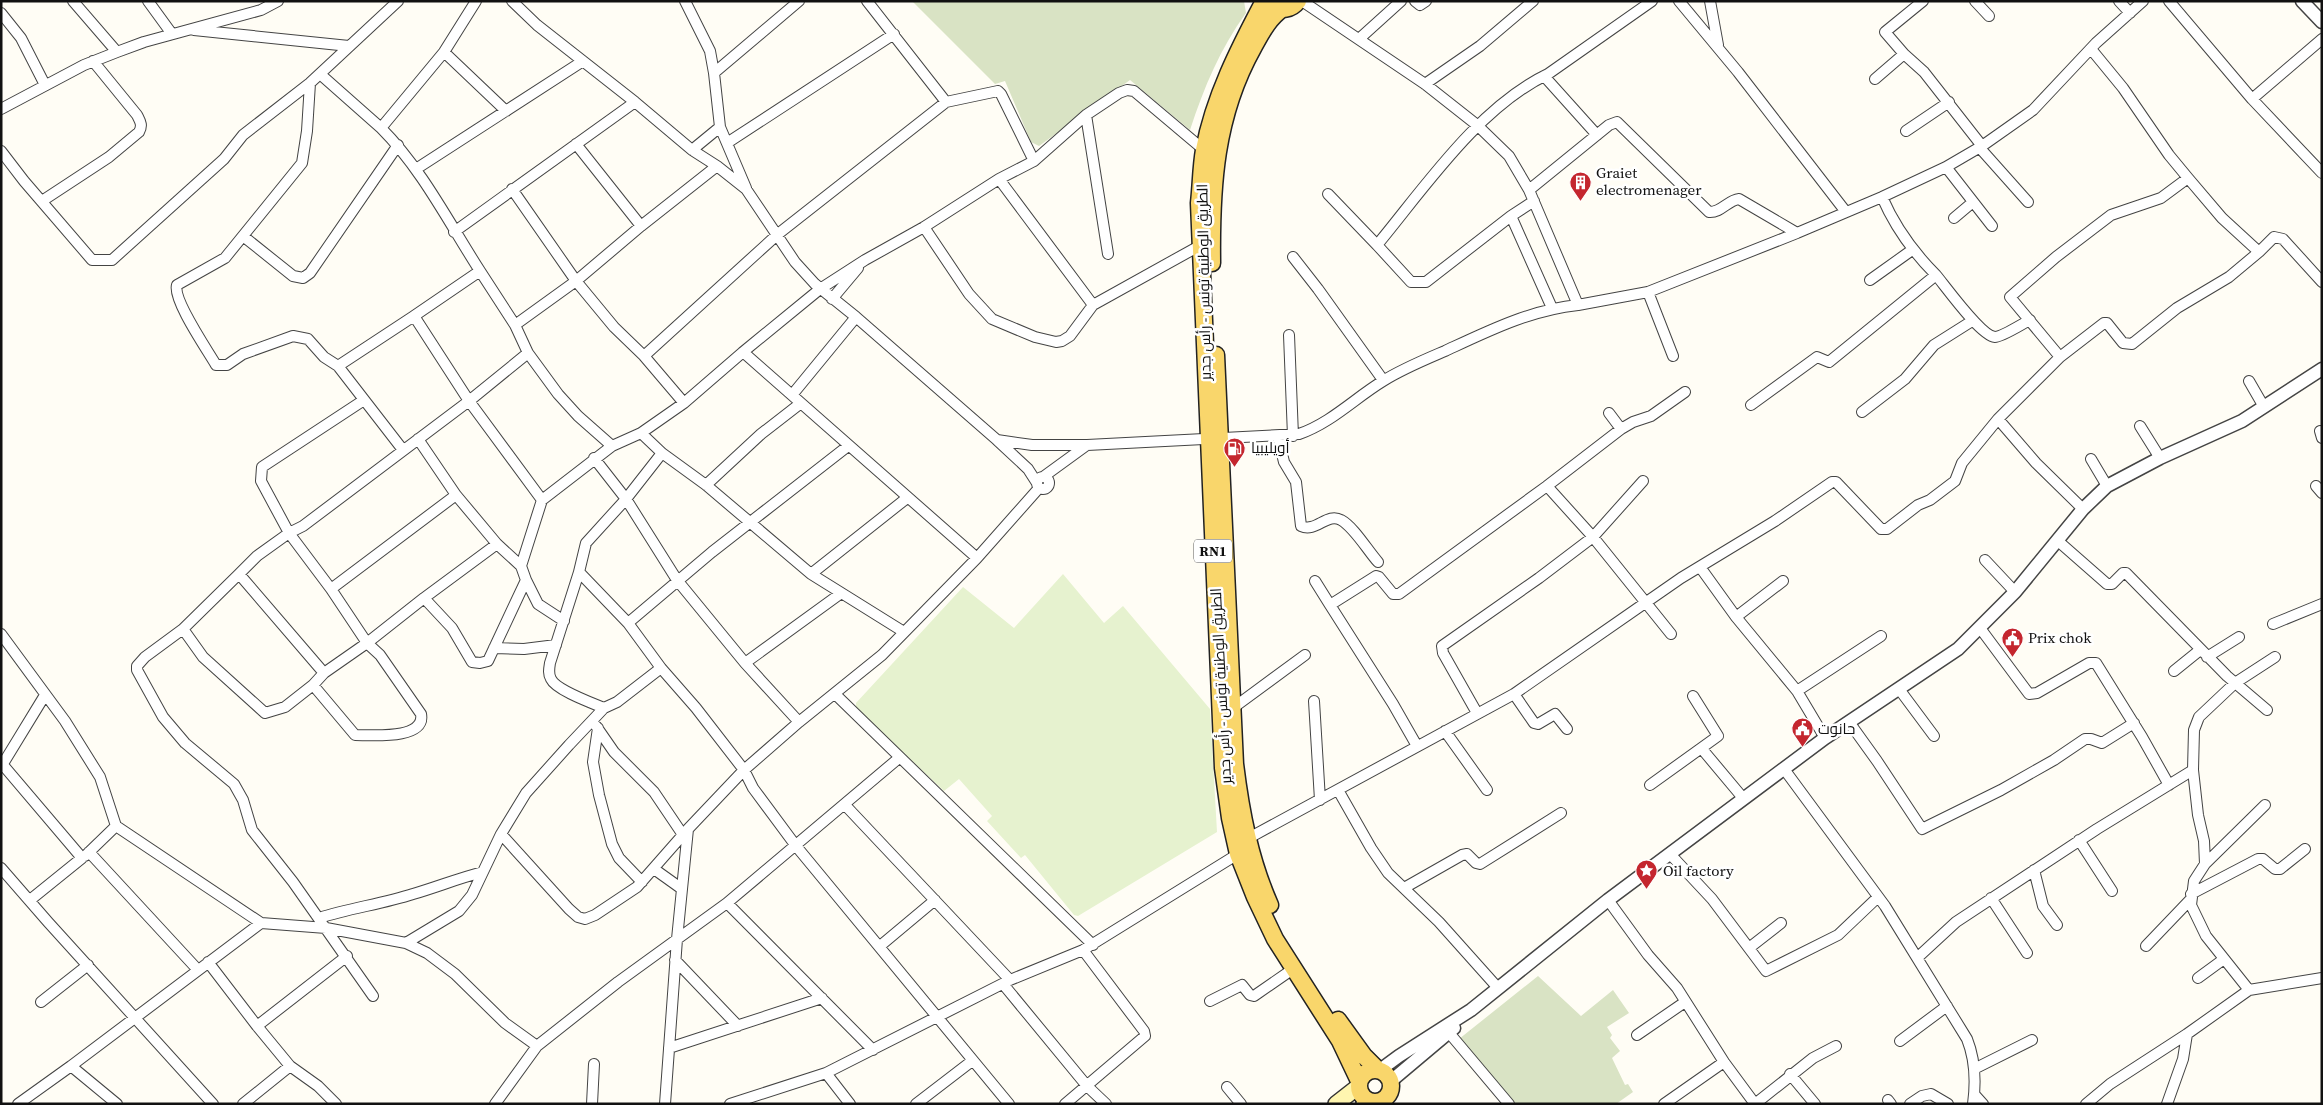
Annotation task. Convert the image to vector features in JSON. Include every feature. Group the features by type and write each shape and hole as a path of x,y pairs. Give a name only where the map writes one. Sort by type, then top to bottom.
{"main road":[{"name":"الطريق الوطنية تونس - رأس جدير","path":"1264,1 1230,70 1204,150 1199,203 1233,708 1235,764 1240,809 1247,839 1266,895 1284,936 1346,1032 1385,1077 1400,1104"},
{"name":"RN1","path":"1275,5 1292,7 1305,2"},
{"name":"الطريق الوطنية تونس - رأس جدير","path":"1275,5 1272,16 1240,70 1218,140 1212,201 1214,437 1223,768 1230,818 1238,854 1275,939 1340,1040 1359,1083"},
{"path":"1336,1104 1359,1083 1364,1074 1385,1077"},
{"name":"RN1","path":"1359,1083 1361,1093 1371,1103 1387,1097 1385,1077"}],"street":[{"path":"73,1 117,52"},
{"path":"148,1 172,34"},
{"path":"1,109 93,61 172,34 261,10 278,1"},
{"path":"1,151 92,260 112,260 224,159 243,135 310,83 398,1"},
{"path":"381,128 444,52 476,1"},
{"path":"512,1 537,25 635,102 692,150 717,166 746,189"},
{"path":"685,1 710,52 720,127 746,189 778,234 794,262 820,289 856,317 1042,481"},
{"path":"714,73 798,1"},
{"path":"867,1 946,102"},
{"path":"1359,39 1400,1"},
{"path":"1416,1 1420,5 1426,1"},
{"path":"1425,84 1480,46 1533,1"},
{"path":"1377,245 1477,125 1534,80 1544,76 1652,1"},
{"path":"1679,1 1718,46 1846,212"},
{"path":"1710,1 1718,46"},
{"path":"1924,1 1885,32 1904,54 1924,72 1981,146 2028,202"},
{"path":"1975,1 1990,16"},
{"path":"2119,1 2130,12"},
{"path":"997,440 1032,445 1087,445 1214,437 1278,437 1292,436 1312,429 1383,380 1512,320 1552,308 1648,292 1797,233 1882,197 1946,167 1981,146 2033,110 2091,49 2143,1"},
{"path":"2169,1 2252,99 2322,173"},
{"path":"2302,1 2322,22"},
{"path":"1305,2 1425,84 1477,125 1509,156 1529,190 1578,305"},
{"path":"1,13 21,38 45,85"},
{"path":"188,30 349,46"},
{"path":"727,143 894,34"},
{"path":"2252,99 2322,39"},
{"path":"2091,49 2123,88 2169,155 2222,218 2258,252"},
{"path":"444,52 506,111"},
{"path":"1875,79 1904,54"},
{"path":"42,201 108,157 142,128 137,115 93,61"},
{"path":"416,169 583,61"},
{"path":"320,74 398,145 416,169 454,232 515,325 528,353 564,401 612,446"},
{"path":"1544,76 1597,135"},
{"path":"310,83 307,131 302,163 224,258 176,287 180,304 216,365 228,365 243,354 294,336 308,339 324,356 338,366 403,450"},
{"path":"521,566 542,500 594,458 612,446 641,432 684,402 820,289 865,260 924,227 999,179 1034,161 1086,115 1119,93 1127,90 1134,91 1204,150"},
{"path":"644,356 778,234 946,102 998,91 1034,161"},
{"path":"454,232 635,102"},
{"path":"1906,131 1949,102"},
{"path":"1086,115 1108,254"},
{"path":"1529,190 1609,125 1617,122 1709,212 1715,212 1734,199 1739,199 1797,233"},
{"path":"692,150 720,127"},
{"path":"576,144 641,226"},
{"path":"243,236 293,276 303,278 310,273 398,145"},
{"path":"515,325 576,281 641,226 717,166"},
{"path":"1946,167 1992,226"},
{"path":"2060,357 2010,297 2056,257 2111,216 2161,198 2188,178"},
{"path":"999,179 1093,305"},
{"path":"512,189 576,281 614,327 644,356 684,402"},
{"path":"1328,194 1412,282 1426,282 1510,216 1534,201"},
{"path":"1882,197 1891,217 1912,250 1936,276 1972,321 1994,337 2030,320"},
{"path":"1954,218 1973,202"},
{"path":"1510,216 1552,308"},
{"path":"924,227 969,294 992,319 1035,337 1056,342 1070,336 1093,305 1201,245"},
{"path":"1247,839 1514,694 1543,675 1582,644 1832,482 1836,482 1881,529 1887,529 1918,505 1930,500 1955,480 1962,463 1998,419 2060,357 2106,323 2123,343 2132,344 2178,308 2229,277 2274,237 2283,238 2322,282"},
{"path":"1870,280 1912,250"},
{"path":"1293,257 1383,380"},
{"path":"832,299 865,260"},
{"path":"338,366 480,271"},
{"path":"1751,405 1817,357 1828,362 1936,276"},
{"path":"1648,292 1673,356"},
{"path":"414,316 469,401 542,500"},
{"path":"792,395 856,317"},
{"path":"1862,412 1905,379 1934,345 1972,321"},
{"path":"1289,334 1292,436"},
{"path":"743,352 977,558"},
{"path":"374,996 347,956 252,830 243,800 234,784 185,743 162,717 137,670 137,666 145,657 183,629 257,556 289,532 303,526 469,401 528,353"},
{"path":"1385,1077 1399,1056 1446,1030 1608,900 1743,798 1825,738 1958,649 2015,592 2058,542 2082,509 2107,486 2160,458 2242,422 2322,369"},
{"path":"2249,381 2264,407"},
{"path":"1330,605 1376,576 1380,577 1393,594 1399,594 1547,486 1621,429 1633,422 1651,416 1685,392"},
{"path":"313,685 355,735 384,735 409,732 422,719 421,714 380,655 367,643 331,589 289,532 261,480 262,467 364,400"},
{"path":"706,485 761,434 801,403"},
{"path":"1609,413 1621,429"},
{"path":"1998,419 2036,463 2082,509"},
{"path":"2140,426 2160,458"},
{"path":"641,432 662,453 752,522 811,574 840,594 904,632"},
{"path":"1278,437 1284,462 1296,482 1300,526 1305,529 1314,528 1330,518 1341,520 1378,562"},
{"path":"418,439 456,495 497,544 521,566 538,604 564,621"},
{"path":"501,834 578,917 589,919 642,882 744,770 799,722 882,655 977,558 1042,481 1087,445"},
{"path":"628,623 677,580 848,446"},
{"path":"604,708 558,687 551,681 549,674 550,663 579,572 586,543 626,499 662,453"},
{"path":"594,458 626,499 677,580 745,663 799,722"},
{"path":"2090,459 2107,486"},
{"path":"1477,713 1443,653 1442,646 1539,578 1593,537 1643,482"},
{"path":"1547,486 1593,537 1672,634"},
{"path":"331,589 456,495"},
{"path":"811,574 907,498"},
{"path":"2058,542 2107,584 2112,584 2123,573 2126,573 2204,653 2267,710"},
{"path":"183,629 203,657 265,713 285,708 313,685 324,673 367,643 497,544"},
{"path":"1985,560 2015,592"},
{"path":"1700,568 1736,617 1797,691 1825,738"},
{"path":"579,572 628,623 661,668 696,708 744,770 753,788 796,846 1008,1104"},
{"path":"239,574 324,673"},
{"path":"424,598 452,628 472,662 480,663 488,661 526,580"},
{"path":"1315,581 1393,704 1417,746"},
{"path":"1736,617 1783,581"},
{"path":"745,663 840,594"},
{"path":"2273,624 2322,604"},
{"path":"1980,628 2029,694 2037,693 2089,663 2096,663 2134,723 2169,785"},
{"path":"1,634 65,721 100,777 116,826 261,924 326,928 406,943 427,953 455,974 505,1023 537,1046"},
{"path":"1797,691 1881,636"},
{"path":"2174,671 2204,653 2239,637"},
{"path":"494,648 524,649 556,645"},
{"path":"1233,708 1305,655"},
{"path":"2205,864 2204,841 2198,815 2193,770 2195,723 2235,683 2275,657"},
{"path":"406,943 459,911 472,895 501,834 526,794 569,745 595,725 604,708 617,702 661,668"},
{"path":"1899,688 1934,736"},
{"path":"835,694 1093,944"},
{"path":"1514,694 1534,723 1538,724 1555,714 1568,729"},
{"path":"45,695 2,766 85,855 198,970"},
{"path":"1650,786 1715,739 1718,733 1694,696"},
{"path":"1314,701 1320,800"},
{"path":"1849,722 1922,829 2054,760 2085,739 2102,743 2134,723"},
{"path":"595,725 614,752 654,792 686,832 665,1104"},
{"path":"595,725 593,762 599,795 612,844 619,858 642,882"},
{"path":"1445,731 1487,790"},
{"path":"1702,749 1743,798"},
{"path":"495,1104 537,1046 727,903 899,758"},
{"path":"1784,769 1878,897 1967,1039 1974,1069 1974,1099 1983,1104"},
{"path":"1917,958 1956,922 1991,898 2079,840 2193,770"},
{"path":"1338,790 1371,848 1388,873 1439,922 1498,988"},
{"path":"845,805 935,900 1007,982 1087,1086 1106,1104"},
{"path":"2249,990 2224,959 2197,920 2191,897 2198,872 2265,805"},
{"path":"1404,888 1462,855 1467,854 1476,863 1480,864 1560,813"},
{"path":"30,900 85,855 116,826"},
{"path":"2079,840 2112,891"},
{"path":"2146,946 2191,897 2258,859 2263,859 2274,869 2280,869 2305,849"},
{"path":"730,1104 743,1102 826,1073 939,1018 1007,982 1082,950 1238,854"},
{"path":"1670,854 1712,899 1763,970 1769,972 1838,935 1878,897"},
{"path":"1,868 213,1104"},
{"path":"654,869 682,889"},
{"path":"2034,870 2043,906 2057,925"},
{"path":"319,918 348,909 414,894 451,880 483,872"},
{"path":"1991,898 2027,953"},
{"path":"880,946 935,900"},
{"path":"1608,900 1685,1002 1724,1062 1755,1104 1812,1058 1836,1046"},
{"path":"727,903 873,1050"},
{"path":"1749,948 1781,923"},
{"path":"18,1104 261,924"},
{"path":"1065,1104 1144,1039 1145,1034 1082,950"},
{"path":"257,1026 347,956"},
{"path":"2198,978 2224,959"},
{"path":"675,960 738,1026"},
{"path":"208,962 290,1066 318,1086 336,1104"},
{"path":"41,1002 88,965"},
{"path":"1210,1001 1240,986 1244,986 1250,995 1254,996 1293,969"},
{"path":"2086,1104 2110,1084 2188,1034 2249,990 2322,978"},
{"path":"669,1048 822,998"},
{"path":"1637,1035 1685,1002"},
{"path":"1900,1040 1947,1006"},
{"path":"1446,1030 1509,1104"},
{"path":"2167,1104 2183,1060 2188,1034"},
{"path":"1974,1069 2032,1040"},
{"path":"919,1103 972,1060"},
{"path":"1664,1104 1724,1062"},
{"path":"592,1104 594,1064"},
{"path":"71,1066 118,1104"},
{"path":"243,1104 290,1066"},
{"path":"826,1073 850,1104"},
{"path":"1790,1074 1815,1104"},
{"path":"1227,1087 1241,1104"},
{"path":"1910,1104 1922,1096 1931,1094 1948,1104"}],"green space":[{"path":"912,1 1244,1 1246,13 1228,40 1214,69 1190,130 1130,80 1039,146 1031,142 1005,81 995,84"},
{"path":"1063,574 1104,623 1123,606 1210,709 1217,832 1078,916 1074,915 1025,855 1021,858 987,821 992,816 959,779 944,791 856,709 856,703 963,587 1014,628"},
{"path":"1538,976 1581,1016 1613,990 1629,1013 1607,1027 1612,1035 1610,1038 1620,1051 1612,1058 1625,1085 1628,1084 1633,1092 1616,1104 1516,1104 1459,1039"}],"place":[{"name":"Graiet electromenager","path":"1580,201"},
{"name":"أويليبيا","path":"1235,467"},
{"name":"Prix chok","path":"2012,657"},
{"name":"حانوت","path":"1802,748"},
{"name":"Oil factory","path":"1647,890"}]}
